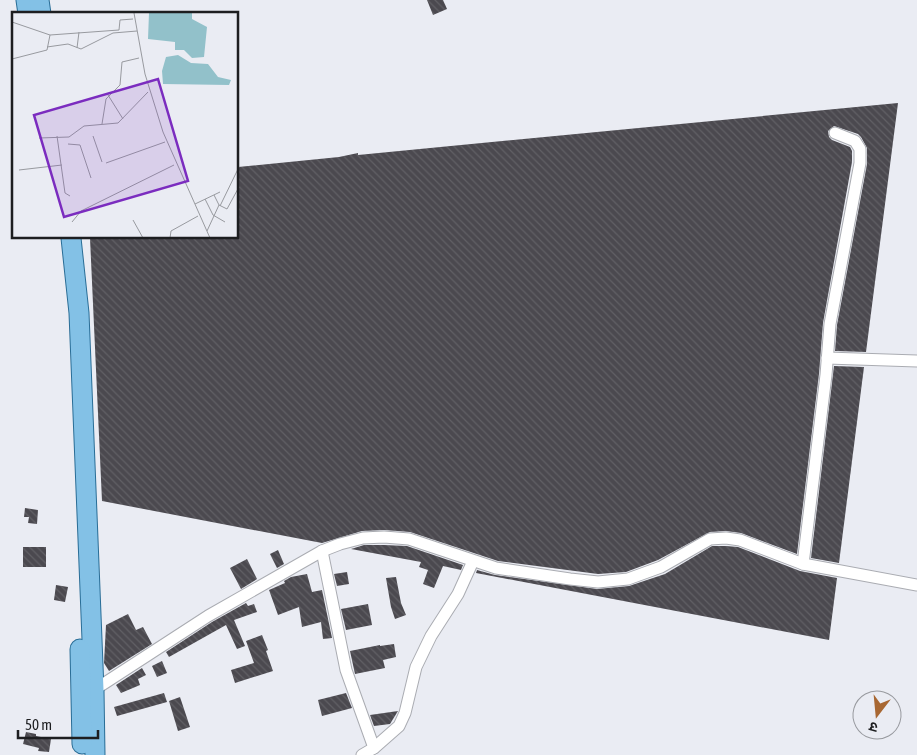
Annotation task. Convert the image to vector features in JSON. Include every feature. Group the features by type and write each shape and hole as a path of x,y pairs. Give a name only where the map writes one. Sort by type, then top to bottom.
{"main road":[{"path":"59,239 67,313 80,588 95,755"},
{"path":"71,239 79,313 90,696 82,755"}],"street":[{"path":"803,564 830,324 860,163 860,149 855,141 835,133"},
{"path":"827,358 917,361"},
{"path":"90,696 208,616 322,551 363,538 409,539 441,548 496,568 598,582 628,579 661,567 710,539 726,538 747,543 803,564 917,584"},
{"path":"322,551 346,670 374,748"},
{"path":"362,755 374,748 399,726 405,713 416,667 431,636 458,594 473,561"}],"building":[{"path":"427,0 443,0 447,9 433,15"},
{"path":"898,103 866,352 835,351 837,325 867,164 867,148 858,134 834,126 828,131 829,137 832,140 850,147 852,162 823,323 819,374 797,554 741,533 726,531 710,532 658,560 626,572 598,574 498,561 410,532 362,531 322,543 102,501 90,239 239,239 239,167 339,157 358,153 358,155"},
{"path":"834,366 864,367 839,563 811,558"},
{"path":"25,508 38,510 37,524 28,523 29,517 24,517"},
{"path":"364,545 407,546 463,565 461,570 443,566 434,588 423,584 428,570 419,567 421,562 351,549"},
{"path":"712,546 738,547 800,571 837,578 829,640 476,573 477,570 495,575 597,589 629,586 665,574"},
{"path":"23,547 46,547 46,567 23,567"},
{"path":"278,550 284,564 277,568 270,554"},
{"path":"247,559 257,579 241,589 230,568"},
{"path":"347,572 349,584 337,586 334,574"},
{"path":"307,574 312,592 322,590 332,638 323,639 321,622 302,627 299,607 278,615 269,590 285,583 284,581 291,577"},
{"path":"396,577 401,603 406,615 395,619 386,578"},
{"path":"56,585 68,587 65,602 54,600"},
{"path":"246,603 248,606 254,604 257,612 234,620 245,646 237,649 226,625 169,657 166,652 212,622"},
{"path":"368,604 372,625 346,630 341,609"},
{"path":"128,614 136,630 143,627 152,644 109,671 104,663 106,625"},
{"path":"262,635 273,671 235,683 231,670 254,663 246,641"},
{"path":"394,644 396,657 383,660 385,668 355,674 350,651"},
{"path":"162,661 167,673 157,677 152,666"},
{"path":"142,668 146,675 138,679 140,685 121,693 116,685"},
{"path":"164,693 167,702 117,716 114,707"},
{"path":"346,693 352,708 322,716 318,700"},
{"path":"180,697 190,727 178,731 169,701"},
{"path":"398,711 390,724 374,726 370,715"},
{"path":"26,732 51,739 49,752 38,751 39,748 23,744"}]}
